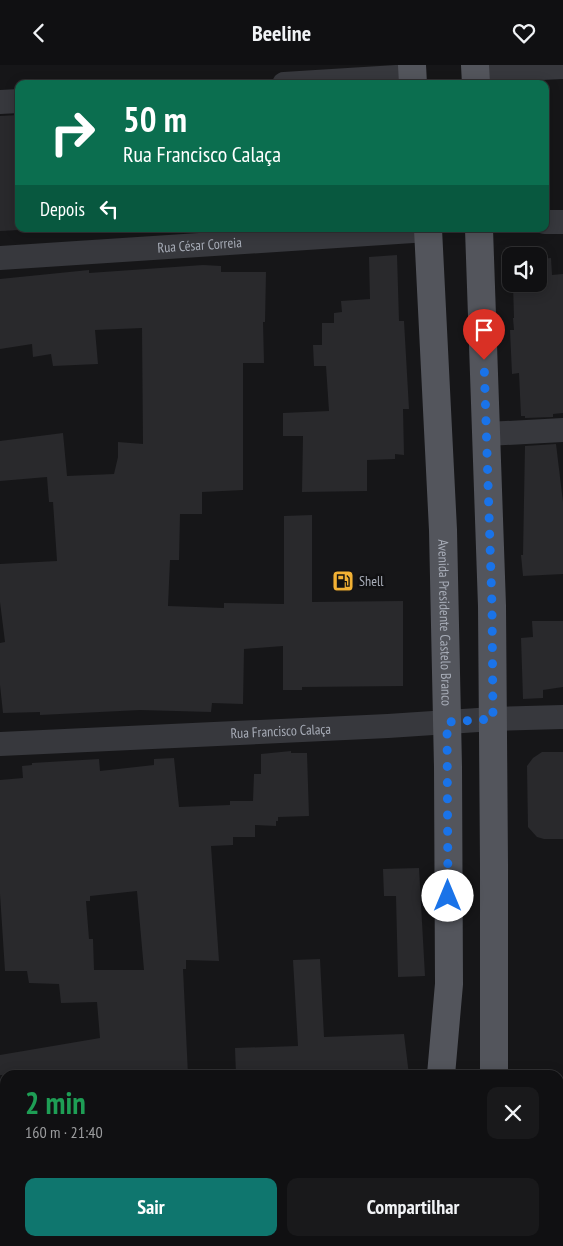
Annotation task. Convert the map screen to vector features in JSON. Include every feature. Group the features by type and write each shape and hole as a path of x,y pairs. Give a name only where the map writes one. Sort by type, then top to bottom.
{"main road":[{"name":"Avenida Presidente Castelo Branco","path":"428,232 443,530 447,722 449,984 441,1070"},
{"path":"479,232 492,606 494,1070"}],"street":[{"path":"475,73 563,67"},
{"path":"341,80 412,75"},
{"path":"0,102 15,101"},
{"path":"549,222 563,221"},
{"name":"Rua César Correia","path":"0,258 384,232"},
{"path":"487,434 563,430"},
{"name":"Rua Francisco Calaça","path":"0,744 563,717"}],"building":[{"path":"15,115 15,230 0,231 0,116"},
{"path":"397,255 399,321 404,321 409,409 403,409 404,455 395,454 395,459 367,460 367,491 302,492 303,436 283,436 283,413 329,411 326,366 314,366 313,345 322,345 322,323 334,323 334,313 342,312 341,301 370,299 369,257"},
{"path":"547,258 551,258 552,275 563,274 563,413 553,414 553,417 525,418 525,416 521,416 519,373 512,374 510,330 514,330 513,292 547,292"},
{"path":"203,265 221,266 221,272 266,272 265,322 263,322 264,363 243,363 243,490 202,492 202,514 180,514 179,560 170,560 168,606 224,608 224,603 284,604 284,516 312,515 312,602 403,601 403,686 302,687 302,690 283,690 283,646 244,649 243,704 212,703 211,712 140,710 40,715 40,712 3,713 0,685 0,643 5,642 0,602 0,564 57,561 53,502 49,502 47,477 0,481 0,441 63,433 67,476 114,474 118,457 118,442 143,444 142,328 95,330 98,364 53,366 51,354 33,357 32,344 0,349 0,279 89,270 89,273"},
{"path":"556,444 563,502 563,574 523,576 521,555 523,555 525,446"},
{"path":"532,621 563,621 563,687 543,690 543,698 523,699 521,638 533,637"},
{"path":"291,751 291,753 307,753 309,816 278,817 276,826 255,825 255,837 233,837 233,845 211,846 219,961 186,960 186,969 183,969 188,1070 0,1070 0,1055 100,1038 97,1002 61,1003 59,984 29,983 27,971 5,971 0,894 0,780 23,778 22,766 32,765 32,763 99,759 100,771 154,765 154,759 174,758 179,807 230,805 230,801 253,801 254,774 261,774 261,754","holes":["137,891 144,970 94,970 93,939 89,939 86,901 90,901 90,896"]},
{"path":"542,752 563,752 563,839 537,837 528,827 527,766 533,758"},
{"path":"419,868 425,976 398,977 396,896 384,896 383,869"},
{"path":"320,959 324,1037 404,1034 408,1070 236,1070 235,1048 298,1046 293,960"}],"place":[{"name":"Shell","path":"343,581"}],"route":[{"path":"448,896 447,722 493,719 492,606 484,360"}]}
